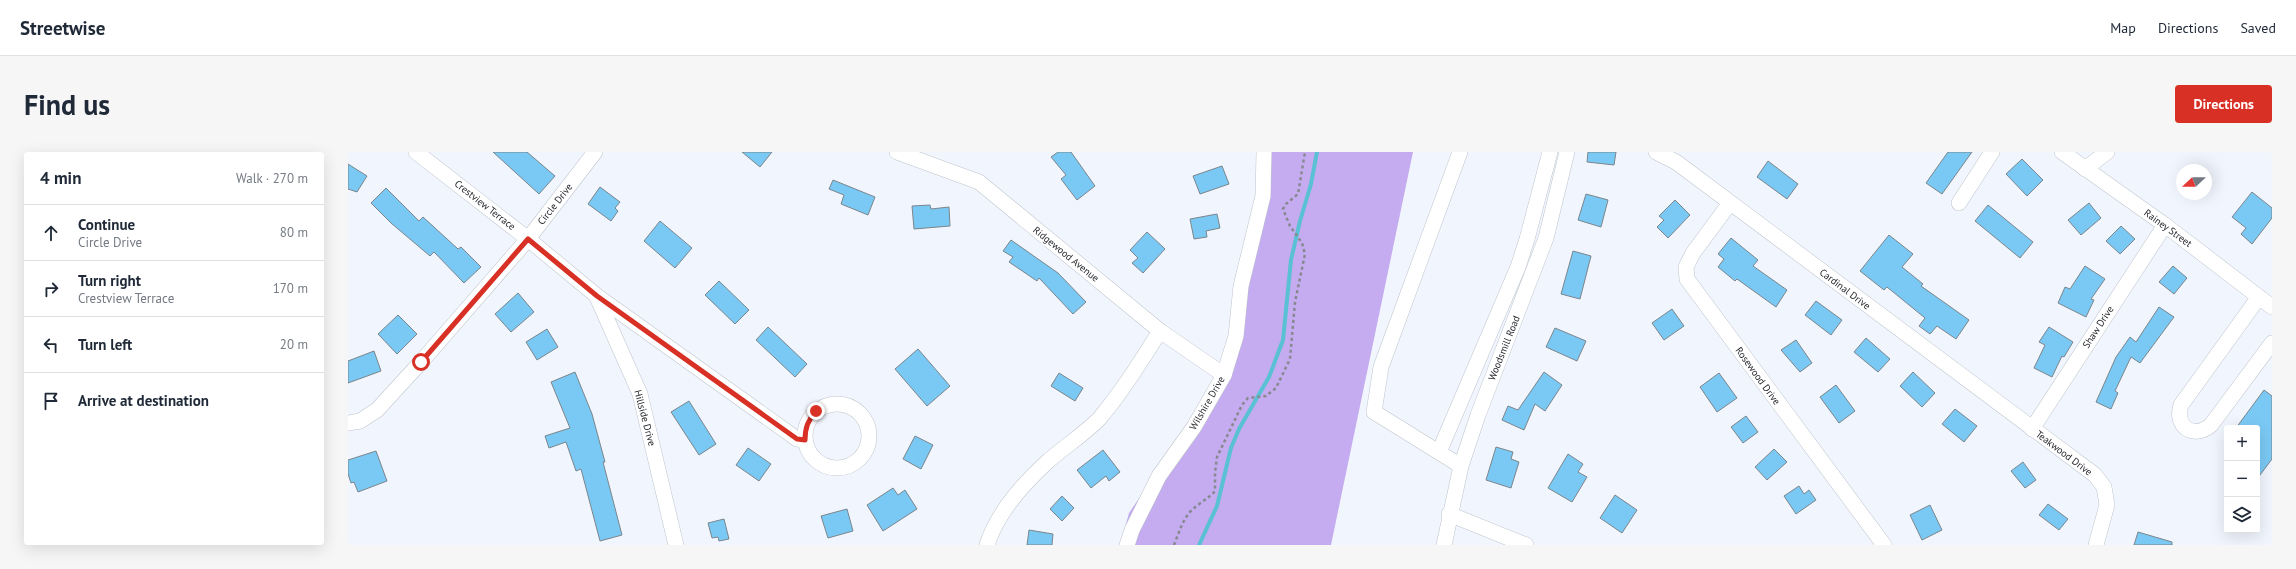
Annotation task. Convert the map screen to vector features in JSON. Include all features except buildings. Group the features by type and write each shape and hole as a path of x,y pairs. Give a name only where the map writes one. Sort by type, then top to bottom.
{"street":[{"name":"Crestview Terrace","path":"416,152 528,239 597,296 797,439 805,440"},
{"name":"Circle Drive","path":"348,423 360,421 377,410 421,362 528,239 595,152"},
{"name":"Ridgewood Avenue","path":"897,152 979,182 1160,331 1224,374"},
{"name":"Wilshire Drive","path":"1127,545 1132,530 1159,476 1194,427 1224,374 1236,336 1241,286 1263,196 1264,152"},
{"path":"1460,152 1381,367 1374,412 1461,466"},
{"path":"1439,452 1518,267 1550,152"},
{"name":"Woodsmill Road","path":"1444,545 1449,514 1461,466 1481,408 1546,238 1566,152"},
{"name":"Cardinal Drive","path":"1656,152 1678,157 1730,203 2032,429"},
{"path":"1959,203 1992,152"},
{"name":"Rainey Street","path":"2062,152 2164,225 2272,306"},
{"path":"2086,169 2107,152"},
{"name":"Rosewood Drive","path":"1730,203 1693,253 1686,267 1687,279 1884,545"},
{"name":"Shaw Drive","path":"2032,429 2164,225"},
{"path":"1518,267 1533,274"},
{"name":"Hillside Drive","path":"597,296 640,394 676,545"},
{"path":"2259,297 2181,405 2178,415 2183,427 2187,430 2197,432 2211,425 2272,343"},
{"path":"987,545 998,519 1008,504 1047,462 1084,433 1100,418 1138,366 1160,331"},
{"path":"836,403 847,405 857,410 864,418 868,428 869,439 866,449 853,464 843,468 832,468 814,459 805,440 805,429 809,419 816,411 825,405 836,403"},
{"name":"Teakwood Drive","path":"2032,429 2095,475 2104,487 2107,505 2096,545"},
{"path":"1449,514 1526,545"}],"path":[{"path":"1174,545 1188,514 1207,500 1215,491 1214,473 1217,457 1242,405 1248,398 1266,396 1276,388 1290,359 1295,302 1305,254 1302,243 1290,226 1283,209 1286,204 1298,194 1305,152"}],"shaded area":[{"path":"1264,152 1413,152 1331,545 1120,545 1129,513 1218,382 1246,281"}],"waterway":[{"path":"1199,545 1217,506 1231,448 1239,429 1269,377 1283,340 1291,260 1300,221 1311,184 1317,152"}],"route":[{"path":"421,362 528,239 597,296 797,439 805,440 805,429 809,419 816,411"}]}
